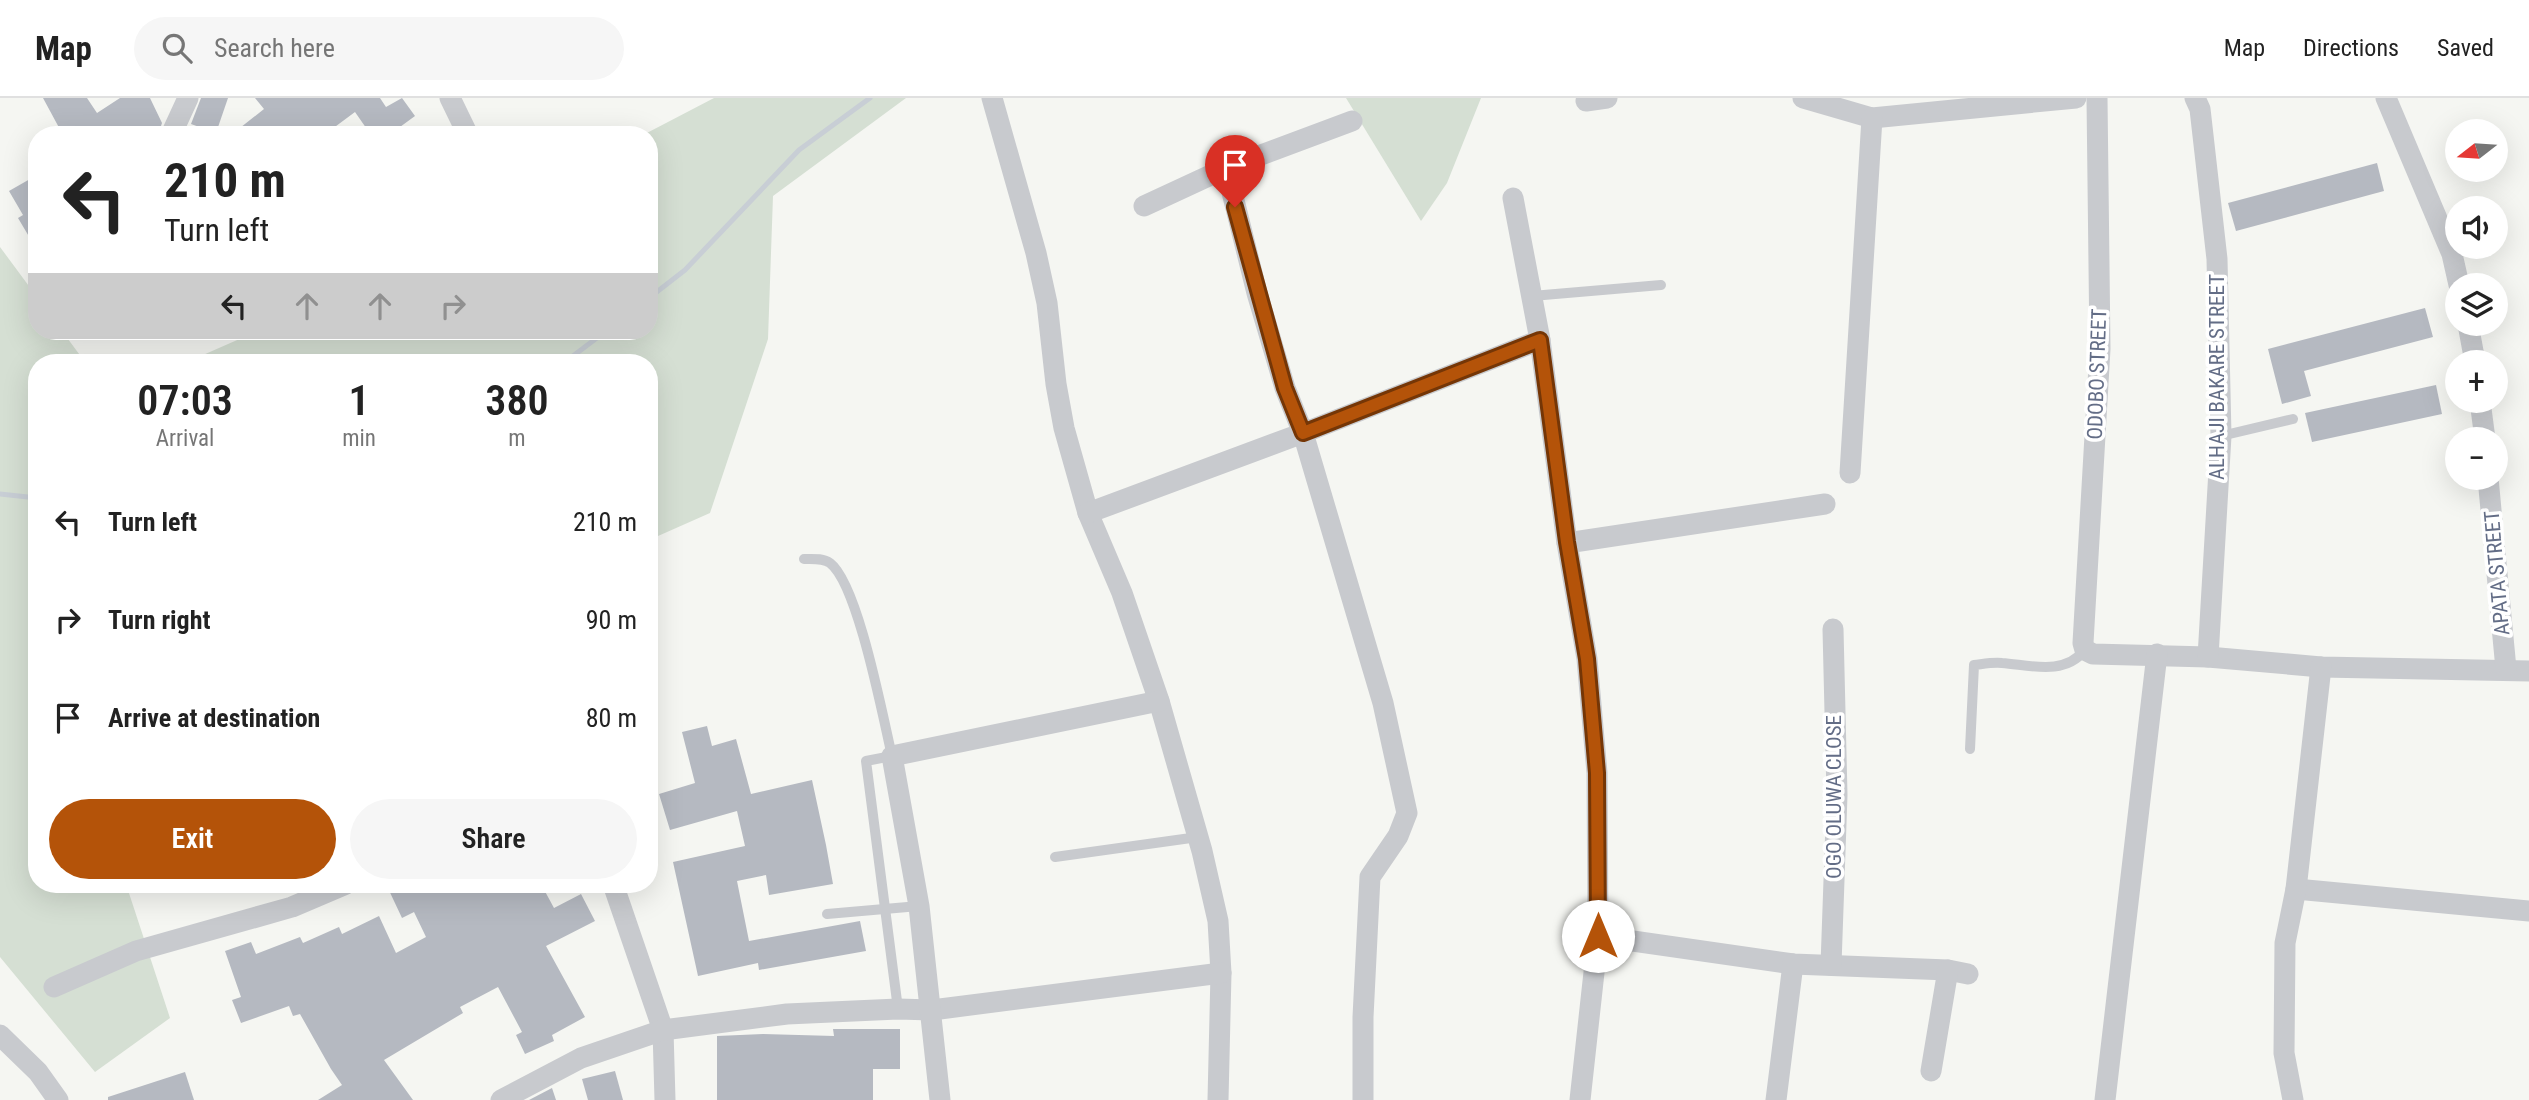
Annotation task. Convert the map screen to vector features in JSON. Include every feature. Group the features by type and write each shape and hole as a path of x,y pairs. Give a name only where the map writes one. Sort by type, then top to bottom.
{"street":[{"path":"175,126 188,98"},
{"path":"450,98 464,126"},
{"path":"992,98 1036,253 1047,303 1063,428 1088,513 1122,593 1159,701 1199,837 1218,921 1221,973 1218,1100"},
{"path":"1803,98 1872,118 2076,98"},
{"name":"ODOBO STREET","path":"2085,650 2082,643 2100,349 2097,98"},
{"name":"ALHAJI BAKARE STREET","path":"2195,98 2200,109 2217,259 2221,436 2208,657"},
{"path":"2386,98 2452,254 2456,273"},
{"path":"1850,473 1872,118"},
{"path":"1144,206 1226,168 1352,121"},
{"path":"1226,168 1257,293 1285,388 1303,433 1383,703 1407,813 1398,836 1370,877 1363,1017 1363,1100"},
{"path":"1513,198 1540,340 1567,542 1587,659 1597,773 1598,936 1580,1100"},
{"path":"1088,513 1303,433 1540,340"},
{"name":"APATA STREET","path":"2489,490 2506,668"},
{"path":"1567,542 1825,504"},
{"name":"OGO OLUWA CLOSE","path":"1832,965 1837,795 1833,629"},
{"path":"2085,650 2093,654 2157,654 2321,667 2506,668 2529,671"},
{"path":"2105,1100 2157,654"},
{"path":"2293,1100 2284,1054 2285,943 2296,889 2321,667"},
{"path":"940,1100 919,906 892,756 1159,701"},
{"path":"2296,889 2529,911"},
{"path":"54,987 136,951 292,907 325,893"},
{"path":"616,893 663,1030 665,1100"},
{"path":"1598,936 1793,964 1958,972 1931,1071"},
{"path":"1776,1100 1793,964"},
{"path":"501,1100 581,1058 663,1030 787,1014 932,1010 1221,973"},
{"path":"0,1035 38,1072 58,1100"}],"lane":[{"path":"1532,296 1661,285"},
{"path":"2221,436 2293,419"},
{"path":"804,559 820,559 833,565 854,602 892,756 866,761 898,1009"},
{"path":"1970,749 1974,666 2000,662 2025,667 2059,666 2077,660 2085,650"},
{"path":"1055,858 1199,837"},
{"path":"827,914 919,906"}],"shaded area":[{"path":"714,98 906,98 773,196 768,339 710,513 658,536 658,354 205,354 237,340 658,340 658,127"},
{"path":"1346,98 1481,98 1447,183 1421,221"},
{"path":"0,247 28,285 28,340 69,340 79,354 28,354 28,893 129,893 170,1018 95,1072 0,957"}],"building":[{"path":"43,98 87,98 97,113 120,98 150,98 162,123 161,126 58,126"},
{"path":"201,98 228,98 218,126 191,124"},
{"path":"255,98 380,98 386,107 402,98 415,116 401,126 365,126 355,112 336,126 242,126 264,109"},
{"path":"2377,163 2384,191 2236,231 2228,203"},
{"path":"28,180 28,235 18,218 23,215 9,191"},
{"path":"2425,308 2433,337 2304,371 2311,396 2282,404 2268,349"},
{"path":"2436,385 2442,414 2312,442 2305,413"},
{"path":"707,726 712,746 736,739 751,794 812,780 826,845 833,884 769,895 766,875 737,881 749,941 860,921 866,951 759,970 758,963 698,976 673,862 745,846 737,811 670,830 659,794 695,783 682,732"},
{"path":"390,893 546,893 554,908 581,894 595,921 546,946 585,1017 552,1035 554,1041 525,1054 516,1035 522,1032 498,987 460,1007 463,1013 384,1060 413,1100 318,1100 342,1085 300,1014 293,1016 289,1006 241,1023 232,1000 241,997 225,951 251,942 256,954 300,937 303,943 339,927 342,934 379,916 396,953 426,937 414,912 402,918"},
{"path":"833,1029 900,1029 900,1069 873,1069 873,1100 717,1100 717,1036 834,1036"},
{"path":"615,1071 623,1100 588,1100 582,1079"},
{"path":"185,1072 194,1100 108,1100 108,1097"},
{"path":"552,1088 556,1100 529,1100"}],"waterway":[{"path":"658,291 685,270 799,150 870,98"},
{"path":"576,354 594,340"},
{"path":"0,494 28,497"}],"route":[{"path":"1235,207 1285,388 1303,433 1540,340 1567,542 1587,659 1597,773 1598,936"}]}
